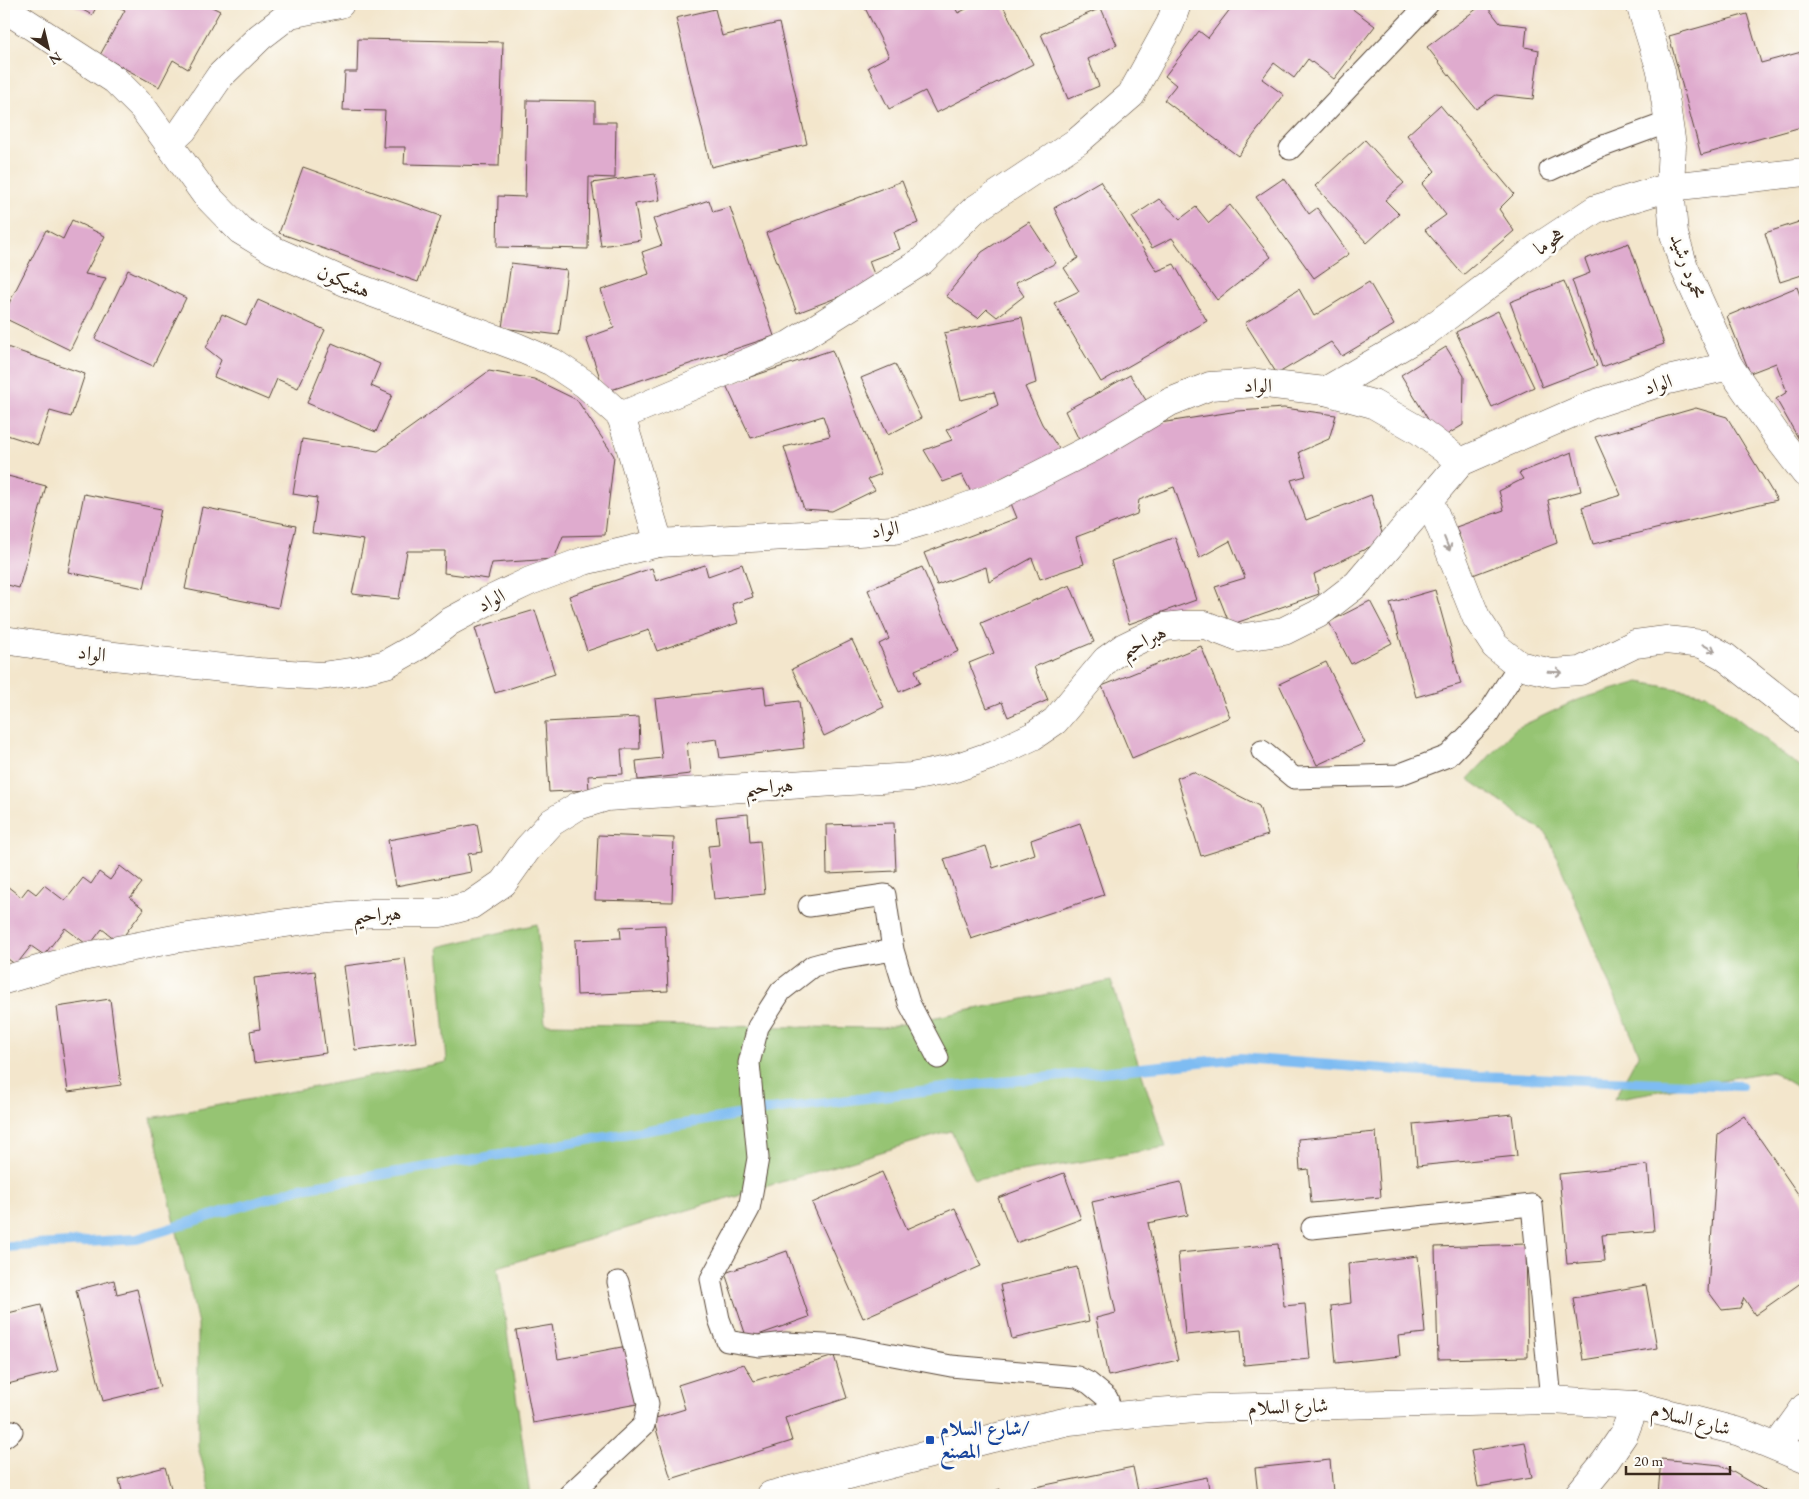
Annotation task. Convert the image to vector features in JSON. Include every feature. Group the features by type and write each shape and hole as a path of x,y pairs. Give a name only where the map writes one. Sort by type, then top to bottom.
{"street":[{"path":"168,144 183,130 220,76 260,36 290,14 340,4"},
{"path":"659,543 621,416 789,345 922,261 974,210 1078,141 1131,95 1170,24 1177,4"},
{"name":"محمود رشيد","path":"1640,4 1661,71 1672,146 1670,187 1674,234 1684,267 1729,366 1805,473"},
{"name":"هشيكون","path":"4,8 115,80 143,108 205,194 240,230 273,250 354,286 515,346 552,362 585,384 621,416"},
{"name":"هحوما","path":"1325,391 1425,333 1540,246 1596,209 1670,187 1805,172"},
{"name":"الواد","path":"4,640 114,656 259,672 321,676 358,671 386,664 418,646 449,622 488,601 530,581 584,562 659,543 894,530 942,516 999,496 1094,447 1170,402 1210,386 1257,383 1325,391 1373,404 1420,431 1461,462 1591,405 1668,380 1729,366"},
{"name":"هبراحيم","path":"4,980 82,957 174,939 328,917 373,913 441,913 471,905 503,883 528,848 552,822 578,806 607,797 911,777 952,769 995,754 1033,736 1055,721 1106,660 1124,648 1165,627 1206,625 1239,638 1284,631 1318,614 1357,584 1461,462"},
{"path":"1429,499 1476,617 1495,646 1519,665 1552,673 1580,671 1635,644 1666,640 1702,644 1724,656 1805,720"},
{"name":"شارع السلام","path":"771,1495 993,1438 1070,1421 1210,1408 1550,1400 1635,1405 1740,1432 1778,1446 1805,1459"},
{"path":"1578,1495 1605,1462 1624,1434 1635,1405"},
{"path":"1778,1446 1805,1407"}],"lane":[{"path":"1290,149 1428,4"},
{"path":"1550,170 1595,149 1669,122"},
{"path":"1262,751 1294,778 1398,775 1448,756 1486,718 1519,665"},
{"path":"809,906 885,895 894,950 909,1003 938,1058"},
{"path":"894,950 835,960 813,966 781,991 758,1027 749,1063 758,1158 749,1209 711,1279 719,1320 727,1342 759,1346 786,1343 845,1346 951,1366 1077,1377 1089,1383 1107,1398 1112,1416"},
{"path":"1312,1228 1532,1205 1550,1400"},
{"path":"568,1495 644,1425 648,1404 618,1282"}],"green space":[{"path":"1639,682 1706,694 1805,771 1805,1092 1771,1071 1614,1099 1639,1053 1547,834 1468,779 1515,729 1577,700"},
{"path":"537,924 545,1024 883,1028 1111,981 1166,1147 975,1180 951,1131 498,1267 530,1495 211,1495 198,1447 198,1324 151,1118 447,1062 438,947"}],"building":[{"path":"72,4 98,4 92,15"},
{"path":"113,4 206,4 220,11 188,69 173,60 159,87 100,55 125,10"},
{"path":"863,4 953,4 958,13 976,4 1002,4 1033,64 936,113 925,91 889,109 868,67 889,56"},
{"path":"1234,4 1346,4 1375,26 1334,79 1308,59 1294,78 1274,63 1262,79 1284,95 1238,156 1164,100 1176,85 1165,76 1199,31 1208,38"},
{"path":"1483,4 1500,23 1527,26 1525,47 1539,50 1533,99 1496,95 1476,109 1427,47"},
{"path":"1101,8 1117,45 1088,59 1099,86 1068,99 1041,34"},
{"path":"715,9 722,36 779,23 807,144 711,167 676,18"},
{"path":"1747,14 1761,63 1805,51 1805,126 1701,155 1669,36"},
{"path":"358,39 503,42 499,166 404,164 405,147 383,147 385,111 343,110 345,72 357,72"},
{"path":"527,100 595,101 595,122 616,122 615,178 589,177 588,249 497,247 498,196 525,197"},
{"path":"1440,105 1514,194 1499,209 1514,231 1463,275 1425,230 1446,215 1422,184 1435,171 1407,135"},
{"path":"1365,140 1404,183 1385,200 1399,214 1367,243 1315,186"},
{"path":"303,167 441,216 418,282 279,233"},
{"path":"655,174 660,200 635,204 641,240 601,246 592,183"},
{"path":"1284,178 1309,214 1317,208 1349,254 1314,278 1256,197"},
{"path":"902,181 918,223 894,232 900,249 869,261 877,282 797,313 766,233"},
{"path":"1100,181 1157,271 1174,264 1207,321 1101,382 1054,303 1079,291 1064,268 1078,258 1054,208"},
{"path":"1159,199 1180,219 1196,207 1209,223 1230,205 1271,257 1217,300 1172,238 1152,248 1132,217"},
{"path":"709,200 713,212 730,207 774,336 605,392 586,338 614,328 601,290 649,274 642,252 662,245 653,219"},
{"path":"72,220 105,236 85,274 106,278 70,350 4,318 4,313 46,230 63,239"},
{"path":"1805,220 1805,274 1780,282 1765,233"},
{"path":"1029,222 1056,263 1015,283 1024,296 997,317 987,309 978,318 946,296 982,252"},
{"path":"1629,243 1664,344 1602,367 1572,280 1590,273 1585,259"},
{"path":"511,263 567,270 559,335 502,328"},
{"path":"128,270 186,298 153,366 95,339"},
{"path":"1564,281 1597,366 1542,387 1510,302"},
{"path":"1369,282 1394,325 1342,356 1331,342 1277,374 1245,323 1299,289 1314,316"},
{"path":"1797,287 1805,309 1805,450 1776,399 1787,392 1776,363 1750,373 1727,316"},
{"path":"258,300 325,330 298,388 277,379 268,400 214,377 221,360 206,348 222,314 246,325"},
{"path":"1498,311 1534,387 1492,407 1456,332"},
{"path":"1022,317 1036,383 1025,387 1042,424 1062,453 971,492 962,475 943,482 924,450 952,440 946,430 998,405 994,392 961,400 944,333"},
{"path":"332,343 380,364 371,386 392,395 376,432 307,403"},
{"path":"4,346 85,374 71,417 50,411 38,445 4,434"},
{"path":"1446,347 1464,376 1463,425 1440,439 1401,375"},
{"path":"832,350 881,474 868,479 875,490 832,511 804,509 784,447 830,436 823,416 751,438 726,385"},
{"path":"895,364 921,418 888,435 861,378"},
{"path":"489,371 534,379 577,400 614,456 605,535 563,536 554,559 492,563 488,579 444,573 445,551 407,551 399,599 352,594 364,540 312,533 317,498 293,494 302,439 378,451"},
{"path":"1130,375 1149,405 1082,446 1065,411"},
{"path":"1284,408 1336,415 1329,439 1299,452 1306,476 1291,480 1306,520 1371,495 1384,540 1314,574 1319,594 1230,625 1215,587 1245,578 1230,541 1199,558 1174,487 1139,500 1137,514 1076,537 1084,564 1040,579 1032,558 989,582 986,567 937,585 924,553 1017,518 1010,501 1160,423 1238,411"},
{"path":"1696,408 1727,417 1777,500 1593,544 1582,507 1621,495 1595,437"},
{"path":"1572,452 1581,491 1548,500 1557,543 1473,575 1456,527 1504,510 1499,491 1523,479 1519,473"},
{"path":"4,475 46,486 19,588 4,584"},
{"path":"84,494 161,509 144,588 68,572"},
{"path":"202,507 296,526 278,608 185,589"},
{"path":"1175,537 1196,600 1129,624 1111,561"},
{"path":"742,564 753,597 732,604 738,623 657,651 649,630 587,651 569,596 652,568 656,581 705,565 708,576"},
{"path":"922,567 959,651 915,670 920,683 899,692 879,644 889,639 868,590"},
{"path":"1070,585 1094,642 1034,667 1048,700 1008,717 1002,702 987,708 969,663 994,653 981,623"},
{"path":"1435,590 1461,684 1416,697 1390,603"},
{"path":"1370,601 1392,643 1351,664 1329,622"},
{"path":"535,610 555,674 495,693 475,628"},
{"path":"852,640 884,707 824,736 792,669"},
{"path":"1201,646 1230,717 1132,758 1102,686"},
{"path":"1326,662 1365,743 1317,765 1279,684"},
{"path":"764,687 766,705 799,701 804,748 720,758 717,739 687,743 690,774 638,780 636,761 662,758 655,699"},
{"path":"639,717 640,749 621,749 623,774 588,776 589,790 549,792 545,722"},
{"path":"1193,772 1259,806 1268,835 1201,856 1177,778"},
{"path":"748,814 750,842 760,841 765,894 714,899 708,846 719,845 716,817"},
{"path":"894,823 896,871 827,874 826,825"},
{"path":"1080,823 1104,895 971,939 944,859 986,846 993,868 1035,854 1031,840"},
{"path":"477,824 482,852 468,854 471,872 396,886 388,840"},
{"path":"598,835 674,838 672,902 595,900"},
{"path":"120,866 142,883 130,898 144,909 119,942 102,929 89,946 65,928 44,955 31,946 16,965 4,956 4,890 7,886 21,897 28,888 36,894 44,885 65,901 83,878 91,884 99,872 110,880"},
{"path":"665,925 668,991 577,995 575,940 621,938 620,927"},
{"path":"405,958 416,1042 355,1050 344,966"},
{"path":"315,971 326,1053 254,1063 250,1031 260,1029 254,978"},
{"path":"110,999 121,1085 68,1092 57,1007"},
{"path":"1512,1114 1517,1156 1417,1166 1413,1124"},
{"path":"1744,1116 1805,1204 1805,1280 1755,1315 1744,1298 1740,1308 1722,1310 1708,1291 1718,1134"},
{"path":"1376,1132 1381,1197 1311,1203 1308,1169 1300,1170 1298,1139"},
{"path":"1648,1165 1654,1231 1602,1235 1605,1261 1567,1264 1559,1174"},
{"path":"882,1172 907,1229 955,1208 981,1266 863,1318 812,1203"},
{"path":"1064,1173 1081,1219 1016,1243 998,1198"},
{"path":"1181,1182 1188,1215 1148,1223 1178,1360 1108,1376 1096,1318 1116,1313 1092,1202"},
{"path":"1278,1244 1284,1306 1305,1304 1310,1359 1244,1365 1241,1330 1185,1335 1178,1253"},
{"path":"1526,1244 1528,1357 1438,1359 1435,1247"},
{"path":"787,1251 809,1317 747,1339 725,1273"},
{"path":"1418,1256 1425,1333 1398,1336 1400,1356 1336,1363 1331,1306 1351,1303 1348,1264"},
{"path":"1077,1267 1089,1321 1012,1339 1000,1285"},
{"path":"114,1280 117,1294 137,1289 160,1387 103,1401 76,1290"},
{"path":"1646,1285 1657,1348 1583,1360 1573,1298"},
{"path":"41,1305 58,1371 4,1385 4,1314"},
{"path":"552,1325 558,1359 627,1346 637,1404 533,1423 516,1331"},
{"path":"834,1356 847,1398 785,1418 792,1441 671,1479 653,1419 685,1409 678,1385 744,1364 754,1381"},
{"path":"1525,1442 1532,1478 1478,1487 1471,1451"},
{"path":"1661,1459 1721,1465 1772,1495 1658,1495"},
{"path":"1330,1460 1333,1492 1310,1495 1258,1495 1255,1468"},
{"path":"165,1467 173,1495 123,1495 119,1479"},
{"path":"1133,1467 1138,1491 1207,1477 1210,1495 1033,1495 1031,1488"},
{"path":"1000,1489 1002,1495 983,1495"}],"waterway":[{"path":"4,1247 137,1239 296,1189 755,1112 953,1087 1240,1058 1478,1076 1741,1086"}],"place":[{"name":"شارع السلام/ المصنع","path":"930,1440"}]}
